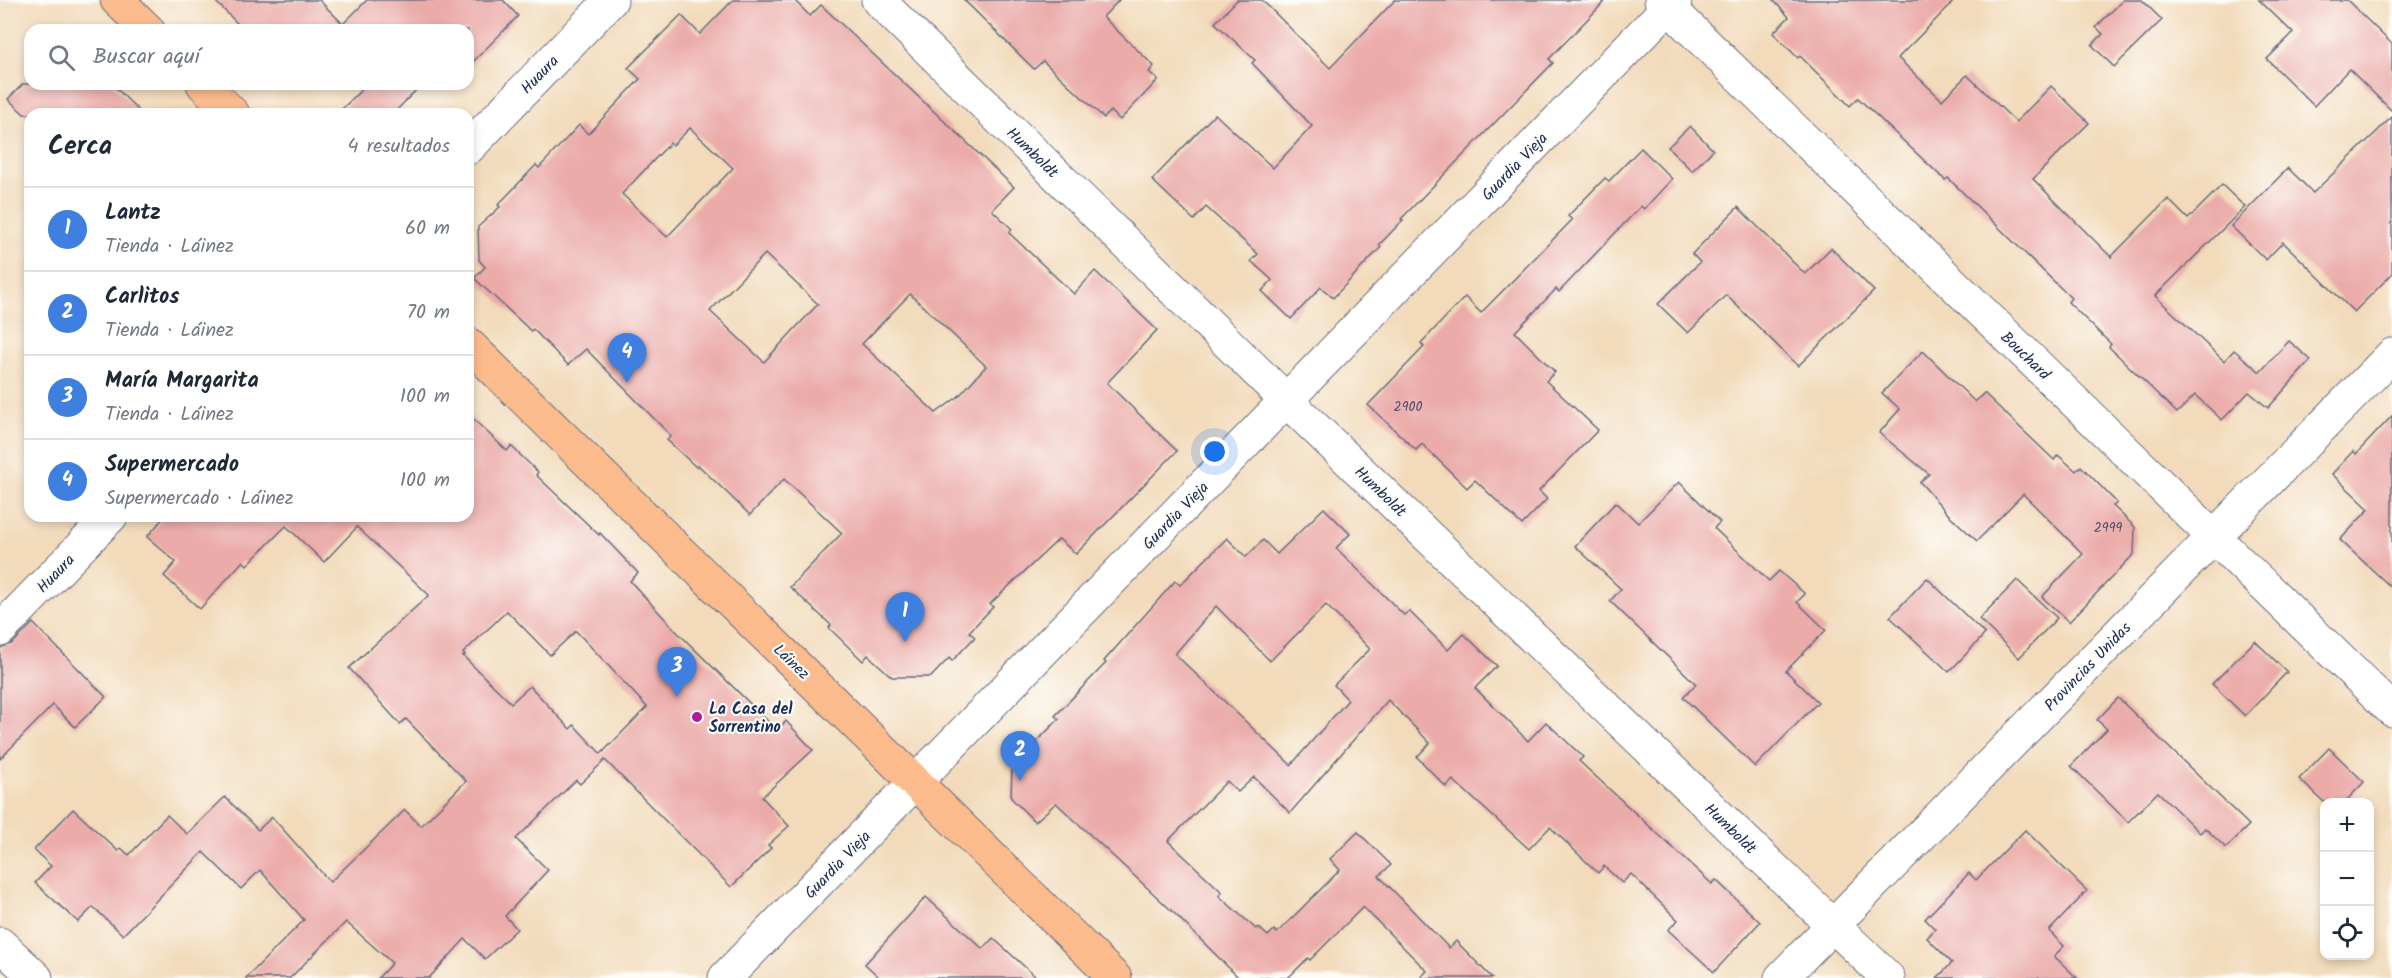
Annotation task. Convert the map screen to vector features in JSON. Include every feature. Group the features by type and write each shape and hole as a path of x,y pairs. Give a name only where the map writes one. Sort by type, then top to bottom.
{"main road":[{"path":"117,0 142,24"},
{"path":"209,90 227,108"},
{"name":"Láinez","path":"474,350 1115,978"}],"street":[{"name":"Huaura","path":"474,142 611,0"},
{"name":"Humboldt","path":"878,0 1287,400 1888,978"},
{"name":"Guardia Vieja","path":"725,978 1287,400 1668,2"},
{"name":"Bouchard","path":"1668,2 2392,710"},
{"name":"Provincias Unidas","path":"1781,978 2392,355"},
{"name":"Huaura","path":"0,630 105,522"},
{"path":"0,944 36,978"}],"building":[{"path":"214,0 319,0 343,24 238,24"},
{"path":"367,0 503,0 518,16 474,61 474,24 343,24"},
{"path":"733,0 794,0 810,16 821,5 1014,187 992,210 1012,229 1009,233 1074,294 1095,271 1157,330 1107,383 1177,451 1076,554 1059,539 990,604 993,607 969,632 975,637 952,661 949,658 931,677 892,677 868,655 863,661 829,628 831,625 790,587 842,533 784,479 750,515 698,465 696,467 667,440 671,436 586,349 568,365 533,329 531,331 474,278 485,267 479,260 478,227 500,207 498,205 536,165 539,168 579,125 588,134 640,79 628,68 681,15 700,34","holes":["690,128 733,168 667,237 622,194 670,143 673,145","765,254 818,304 764,362 710,311","910,294 986,366 959,396 936,413 862,344"]},
{"path":"964,0 1119,0 1103,17 1154,66 1149,72 1158,80 1120,120 1111,111 1104,118 1043,61 1034,69"},
{"path":"1237,0 1262,0 1330,68 1395,0 1606,0 1549,59 1553,63 1401,219 1403,220 1379,245 1381,247 1333,298 1321,287 1291,319 1262,291 1272,280 1251,261 1258,254 1206,207 1194,220 1152,180 1215,114 1273,168 1312,126 1252,63 1255,60 1215,23"},
{"path":"1773,0 1955,0 1898,58 1942,100 1967,75 2016,122 2051,86 2089,123 2033,179 2111,257 2168,199 2188,219 2222,185 2245,207 2155,296 2224,361 2234,350 2260,372 2289,341 2311,360 2268,408 2249,392 2222,420 2195,395 2177,413 2109,347 2111,344 2068,302 2071,298 1948,178 1945,180 1858,98 1850,106 1800,56 1798,58 1773,33 1789,17"},
{"path":"2123,0 2142,0 2162,20 2114,67 2092,45 2103,34 2096,27"},
{"path":"2259,0 2347,0 2392,44 2392,111 2349,69 2314,106 2267,59 2293,33"},
{"path":"23,84 24,90 118,90 136,108 24,108 24,114 8,99"},
{"path":"361,90 416,90 399,108 343,108"},
{"path":"2392,117 2392,274 2354,312 2283,242 2266,260 2231,226 2288,168 2313,193"},
{"path":"1690,126 1713,150 1692,171 1668,147"},
{"path":"1641,148 1672,179 1644,209 1641,206 1559,292 1556,289 1515,332 1555,372 1546,381 1598,430 1539,491 1547,499 1522,525 1475,480 1467,488 1422,444 1416,450 1368,405 1424,347 1421,343 1465,297 1481,313 1572,220 1568,216 1605,178 1609,181"},
{"path":"1738,207 1805,274 1831,248 1874,291 1798,366 1726,295 1688,333 1658,304 1700,262 1692,254"},
{"path":"1923,351 1975,402 1984,393 2054,460 2058,455 2076,471 2081,466 2117,503 2113,506 2135,527 2134,554 2069,622 2042,597 2083,554 2023,494 1977,541 1948,514 1920,482 1929,474 1879,433 1900,409 1882,393"},
{"path":"2392,416 2392,588 2340,540 2369,509 2332,474 2353,451 2356,454"},
{"path":"474,420 507,451 511,446 538,472 536,475 599,535 600,533 638,573 630,581 678,633 777,730 786,721 813,750 762,797 789,826 768,845 771,848 731,887 605,760 580,784 576,780 516,839 548,870 505,916 517,929 485,959 465,939 429,978 378,978 392,963 346,922 290,978 246,978 304,920 260,870 241,889 203,852 123,935 93,907 78,922 35,883 51,866 34,850 73,809 118,851 121,848 129,855 167,815 187,834 225,797 258,830 272,817 330,882 405,810 421,826 466,781 406,719 400,724 349,668 429,595 357,527 324,562 286,526 247,565 243,561 200,609 164,576 176,562 147,537 160,522 474,522","holes":["507,611 550,655 576,631 647,707 601,754 574,725 570,729 530,686 511,703 463,656 465,655 463,653"]},
{"path":"1679,482 1720,522 1714,528 1769,581 1779,571 1805,594 1797,602 1826,630 1786,671 1818,702 1755,767 1683,697 1696,684 1610,601 1621,589 1575,546 1616,502 1638,523"},
{"path":"1324,508 1350,534 1336,548 1404,615 1409,611 1448,650 1464,634 1497,666 1475,688 1528,741 1546,722 1583,757 1579,761 1712,884 1716,880 1760,922 1714,972 1668,930 1678,920 1631,874 1622,883 1604,866 1598,873 1550,827 1529,849 1453,780 1446,787 1417,757 1430,743 1388,700 1290,813 1254,777 1238,792 1227,781 1168,841 1222,892 1219,896 1256,929 1258,927 1268,936 1274,930 1277,933 1340,870 1330,859 1358,832 1391,865 1379,876 1449,948 1456,941 1492,978 1420,978 1427,971 1363,907 1310,960 1308,958 1288,978 1239,978 1171,910 1056,803 1035,822 1011,798 1012,766 1059,719 1055,716 1106,663 1104,661 1175,581 1180,585 1227,538 1246,557 1263,540 1277,554","holes":["1326,605 1370,649 1334,685 1348,700 1291,765 1175,654 1216,606 1270,661"]},
{"path":"1927,578 1985,634 1949,672 1890,617"},
{"path":"2017,580 2057,618 2019,658 1979,619"},
{"path":"33,623 106,697 75,727 53,705 0,759 0,648 13,643"},
{"path":"2255,641 2287,672 2245,716 2212,684"},
{"path":"2118,698 2249,825 2226,848 2205,828 2200,833 2158,792 2128,822 2071,766 2107,729 2097,720"},
{"path":"2329,748 2364,782 2349,798 2320,798 2299,779"},
{"path":"2025,830 2087,891 2049,931 2064,946 2054,956 2077,978 1937,978 1952,963 1927,938 1935,929 1925,919 1969,873 1976,880"},
{"path":"926,897 983,949 993,938 1037,978 880,978 865,964"}],"place":[{"name":"Supermercado","path":"627,383"},
{"name":"Lantz","path":"905,642"},
{"name":"María Margarita","path":"677,697"},
{"name":"La Casa del Sorrentino","path":"697,717"},
{"name":"Carlitos","path":"1020,781"}]}
